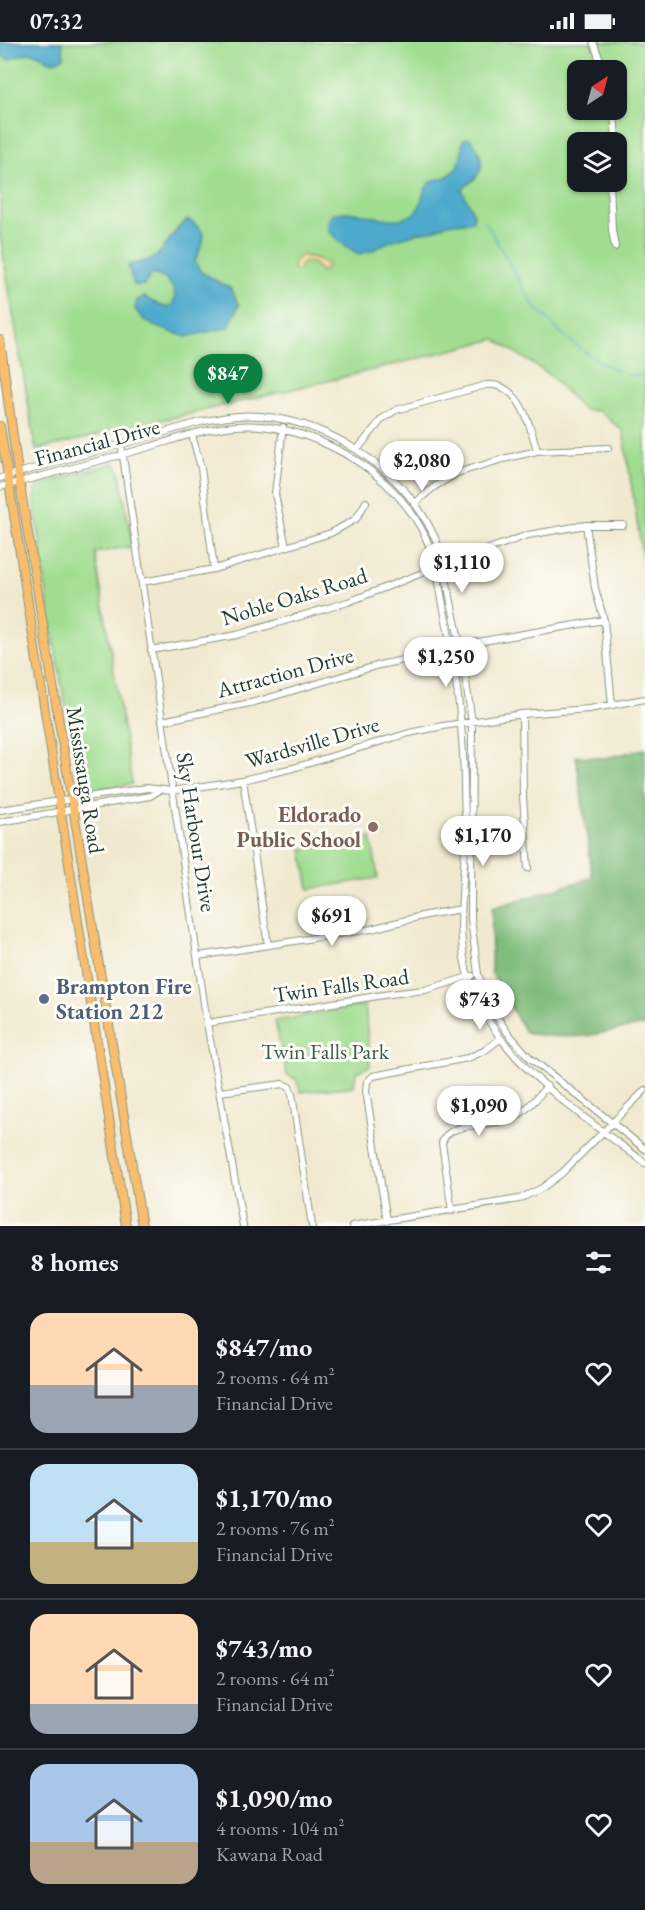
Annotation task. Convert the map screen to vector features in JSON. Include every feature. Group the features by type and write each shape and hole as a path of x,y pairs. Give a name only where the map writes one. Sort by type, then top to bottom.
{"main road":[{"name":"Mississauga Road","path":"0,340 11,479 58,801 126,1226"},
{"name":"Mississauga Road","path":"0,426 73,810 142,1226"}],"street":[{"path":"593,42 600,60"},
{"path":"610,192 615,247"},
{"path":"357,450 382,419 396,410 494,384 508,391 526,415 537,451"},
{"name":"Financial Drive","path":"0,487 11,479 121,443 226,417 258,416 284,420 318,431 357,450 380,467 415,503 433,531 443,565 460,645 472,722 471,919 478,974 490,1006 528,1057 645,1149"},
{"path":"284,420 275,479 275,494 286,547"},
{"name":"Financial Drive","path":"11,479 123,454 192,435 234,426 256,426 315,439 359,462 385,482 414,516 426,537 453,650 462,723 465,845 461,944 469,977 484,1014 500,1039 523,1065 645,1163"},
{"path":"192,435 201,468 214,569"},
{"name":"Sky Harbour Drive","path":"121,443 199,956 207,1023 243,1226"},
{"path":"415,503 457,472 537,451 608,448"},
{"path":"142,582 214,569 331,533 356,519 366,502"},
{"path":"586,525 595,588 603,620 612,705"},
{"name":"Noble Oaks Road","path":"151,650 237,635 348,602 528,535 586,525 623,525"},
{"path":"460,645 603,620"},
{"name":"Attraction Drive","path":"162,721 255,702 379,665 453,650"},
{"name":"Wardsville Drive","path":"0,810 147,788 172,790 243,780 408,734 462,723 522,714 589,709 645,699"},
{"path":"522,714 523,796 528,868"},
{"path":"243,780 268,945"},
{"name":"Wardsville Drive","path":"0,822 150,796 161,790"},
{"path":"199,956 365,930 461,909"},
{"name":"Twin Falls Road","path":"207,1023 425,990 478,974"},
{"path":"387,1221 366,1091 367,1083 373,1076 468,1058 484,1052 500,1039"},
{"path":"220,1092 283,1084 289,1087 292,1094 312,1226"},
{"path":"452,1210 442,1143 444,1137 451,1130 505,1121 518,1115 547,1086"},
{"path":"352,1226 519,1199 542,1188 562,1173 645,1090"}],"green space":[{"path":"0,42 645,42 645,573 623,431 599,411 583,410 550,375 495,339 36,450 0,236"},
{"path":"114,463 119,469 133,546 95,553 132,784 90,790 86,789 83,778 78,778 50,619 34,497 40,484"},
{"path":"645,749 645,1026 585,1036 539,1035 525,1032 491,972 492,908 591,878 576,756 605,758"},
{"path":"371,837 378,878 309,889 302,849"},
{"name":"Twin Falls Park","path":"365,1005 370,1066 356,1072 354,1086 301,1092 296,1079 287,1075 275,1021"}],"sand":[{"path":"300,255 319,259 328,265 321,272 314,264 305,262 301,265 300,270 295,271 293,263"}],"water":[{"path":"1,42 62,42 64,57 55,62 29,53 8,60 0,54"},
{"path":"469,138 479,151 481,162 479,172 462,190 474,214 473,221 447,224 432,231 390,241 371,251 358,254 337,240 328,229 328,222 332,214 341,212 394,219 413,214 419,207 430,183 449,175 457,168 463,140"},
{"path":"188,220 200,229 204,238 195,261 201,272 230,288 239,305 229,327 186,337 154,326 143,319 135,309 137,300 144,297 162,306 169,306 175,298 174,292 167,281 151,275 144,285 134,285 128,265 156,256 182,224"}],"waterway":[{"path":"485,221 535,308 575,345 618,371"},
{"path":"628,375 645,376"}],"place":[{"name":"Eldorado Public School","path":"373,827"},
{"name":"Brampton Fire Station 212","path":"44,999"}]}
